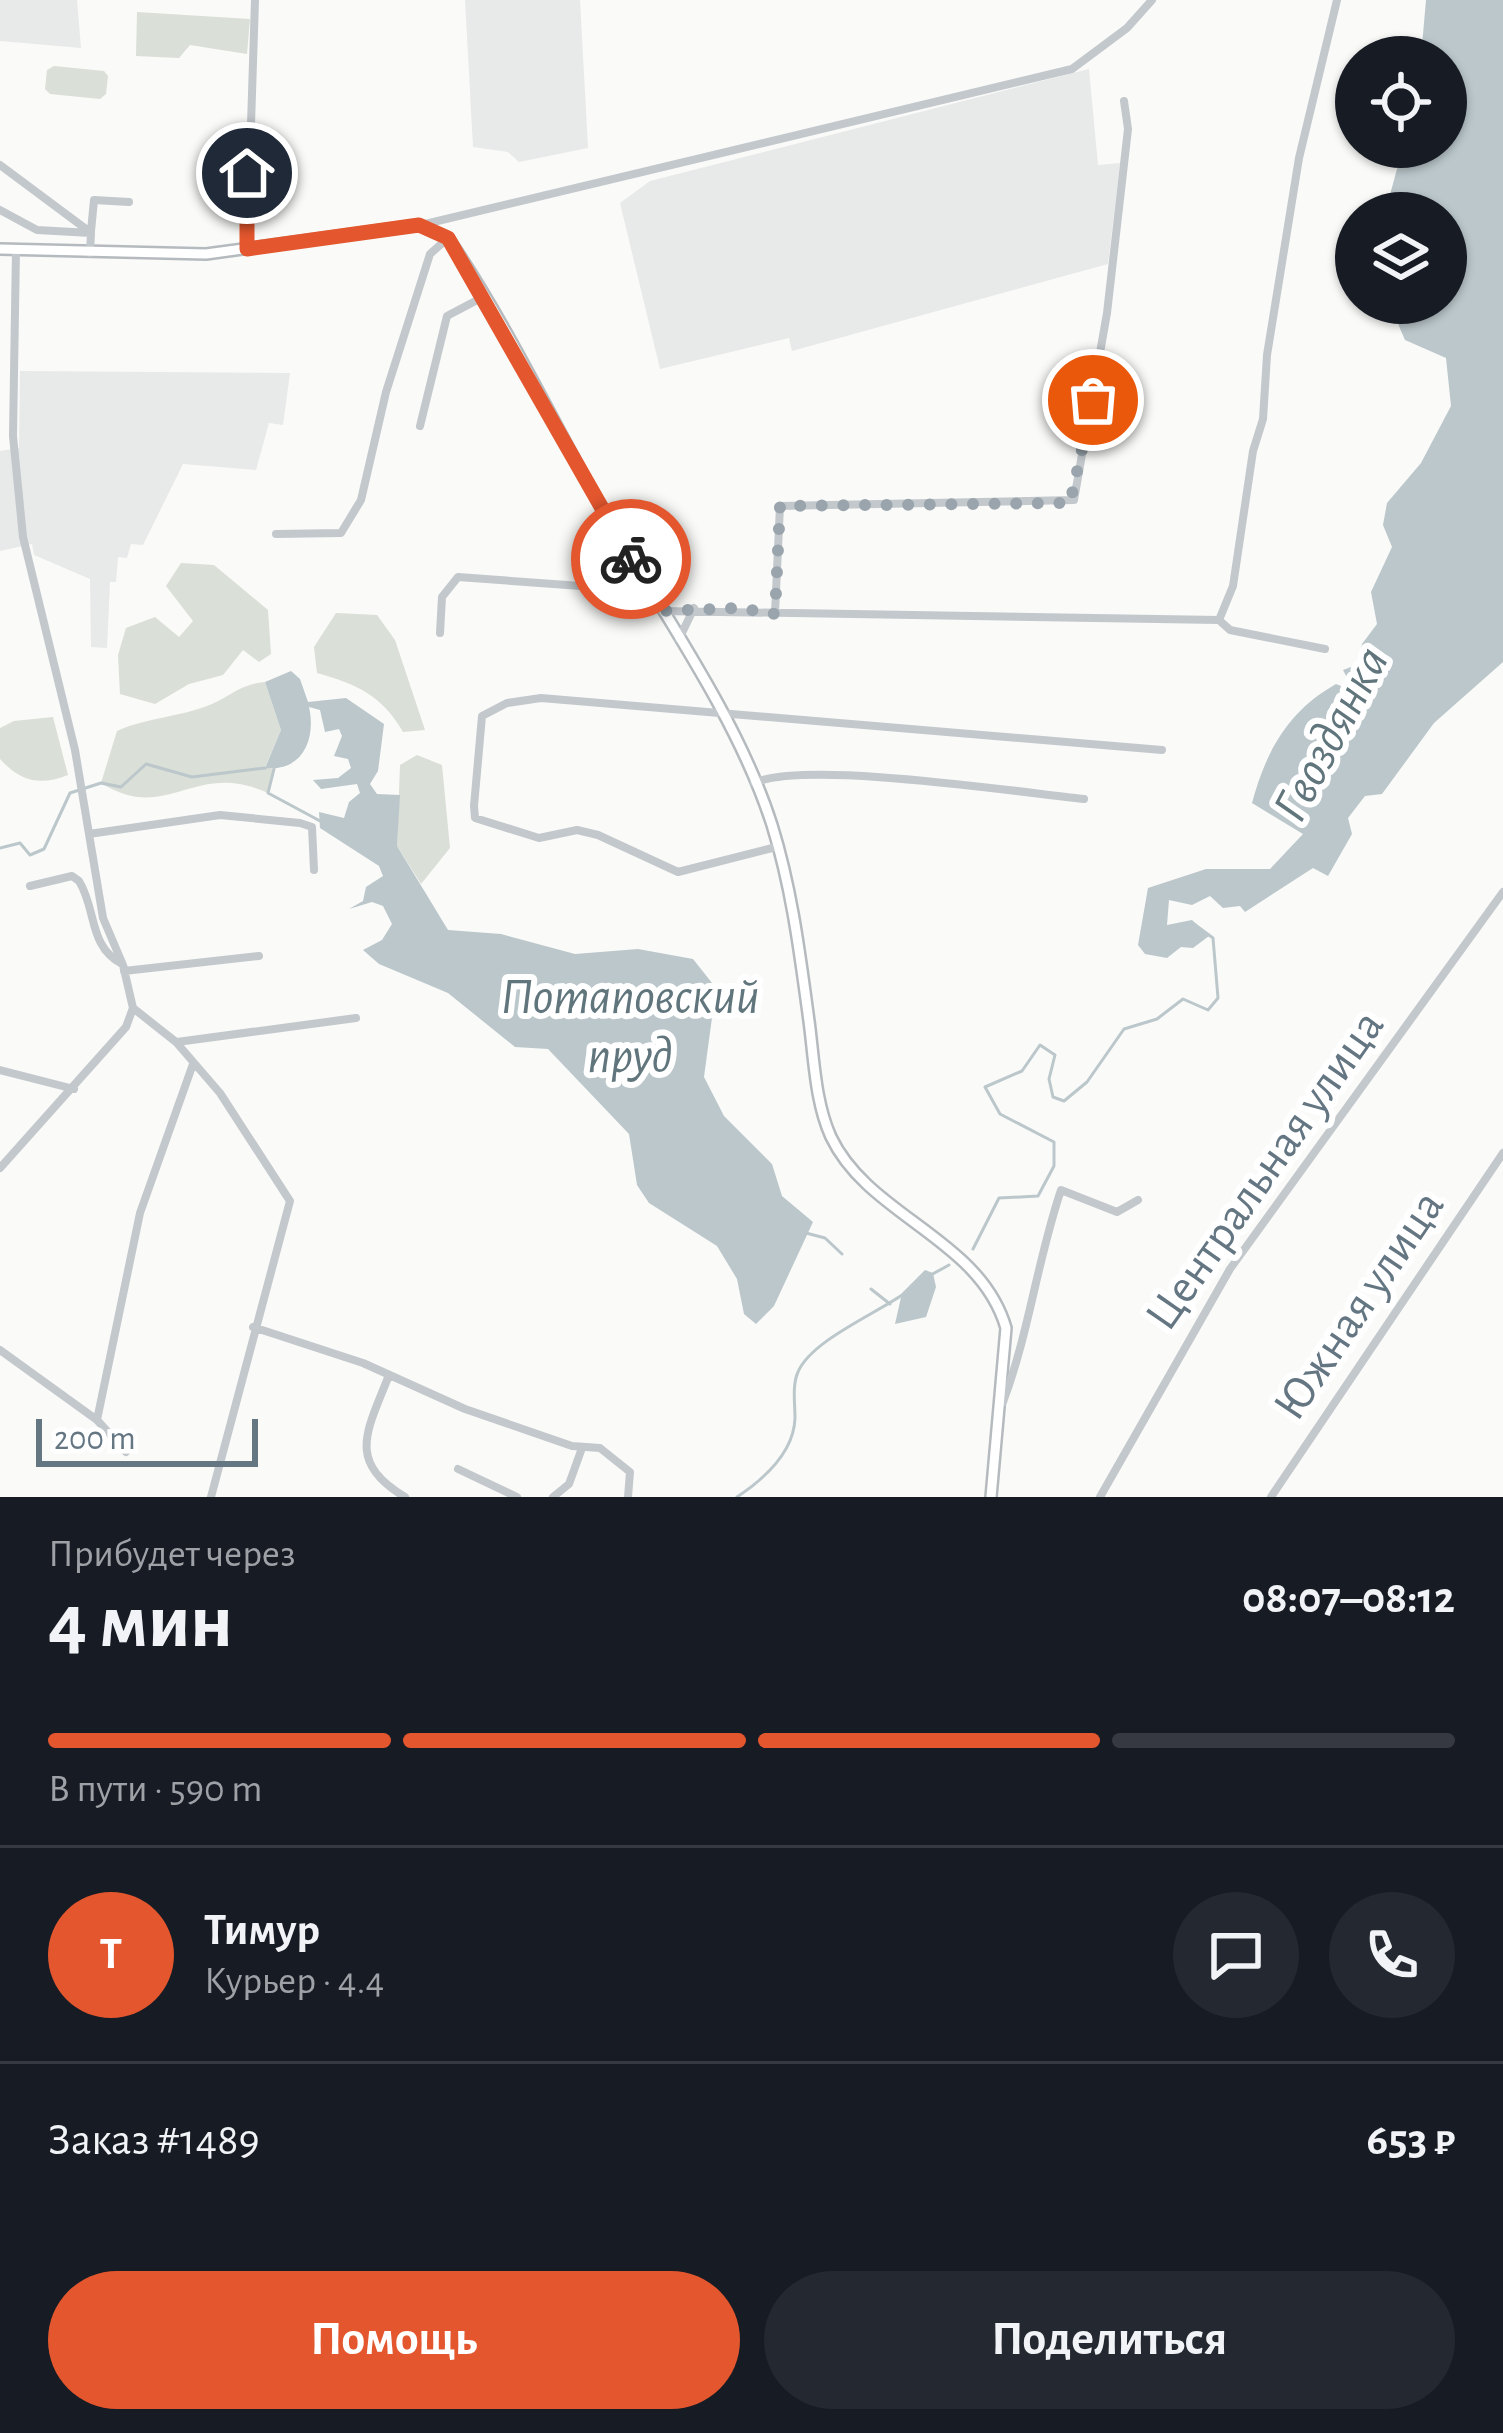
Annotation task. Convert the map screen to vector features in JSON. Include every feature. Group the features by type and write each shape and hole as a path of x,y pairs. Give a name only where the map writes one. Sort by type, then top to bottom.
{"main road":[{"path":"0,249 90,253 247,249 419,225 450,240 679,639 754,783 794,911 817,1080 831,1136 858,1172 967,1264 994,1297 1006,1328 991,1497"}],"street":[{"path":"247,249 255,0"},
{"path":"419,225 1072,69 1126,28 1152,0"},
{"path":"1219,620 1233,586 1252,451 1263,419 1267,355 1299,158 1336,0"},
{"path":"775,614 780,506 1073,500 1107,313 1127,129 1124,101"},
{"path":"0,165 91,233"},
{"path":"90,253 94,200 129,202"},
{"path":"0,210 37,230 91,233"},
{"path":"276,534 341,533 361,500 386,392 430,254 450,240 451,227 459,216"},
{"path":"0,1168 74,1089 125,1027 133,1008 124,968 103,918 80,777 26,558 14,445 16,249"},
{"path":"421,426 447,316 483,297"},
{"path":"0,445 14,445"},
{"path":"440,633 442,597 458,578 650,591"},
{"path":"679,639 694,608"},
{"path":"662,611 1219,620 1230,630 1325,649"},
{"path":"776,848 678,872 598,835 578,830 538,838 475,818 479,725 491,708 542,698 697,714 717,709 1162,750"},
{"path":"754,783 767,777 813,776 1084,799"},
{"path":"89,834 220,814 300,823 312,827 314,870"},
{"path":"30,886 72,876 79,881 106,956 124,968 259,956"},
{"name":"Центральная улица","path":"1100,1497 1231,1269 1503,892"},
{"path":"133,1008 176,1042 220,1093 291,1210 253,1327 211,1497"},
{"path":"176,1042 356,1018"},
{"path":"97,1420 140,1213 193,1064"},
{"path":"0,1070 74,1089"},
{"name":"Южная улица","path":"1271,1497 1503,1153"},
{"path":"998,1415 1024,1345 1029,1297 1061,1190 1117,1212 1138,1200"},
{"path":"253,1327 389,1375 465,1409 582,1448 600,1448 624,1465 632,1478 628,1497"},
{"path":"0,1350 97,1420 126,1452"},
{"path":"389,1375 366,1440 366,1456 371,1472 405,1497"},
{"path":"553,1497 569,1484 582,1448"},
{"path":"458,1468 518,1497"}],"shaded area":[{"path":"0,0 77,0 81,48 0,41"},
{"path":"465,0 580,0 588,148 519,162 508,152 473,147"},
{"path":"137,12 250,19 247,54 190,45 179,58 136,56"},
{"path":"54,66 104,71 106,94 100,99 50,94 45,89 47,70"},
{"path":"1089,69 1098,165 1120,163 1108,264 792,351 789,338 660,369 620,203 650,181"},
{"path":"20,371 290,373 283,425 269,423 256,470 183,464 143,545 131,544 127,558 118,557 116,582 110,582 107,648 91,647 90,579 34,555 32,544 0,551 0,451 19,448"},
{"path":"181,563 214,565 268,610 271,654 259,662 243,650 223,675 189,684 155,704 120,694 118,655 126,628 155,617 179,637 193,621 166,586"},
{"path":"336,613 377,615 395,640 425,730 403,732 367,693 317,673 314,647"},
{"path":"265,682 281,730 265,767 274,769 268,793 220,783 145,798 101,783 117,731 201,708 243,687"},
{"path":"53,717 68,775 31,780 0,759 0,728 14,721"},
{"path":"417,755 442,765 450,848 421,884 397,846 400,765"}],"water":[{"path":"1426,0 1503,0 1503,662 1434,723 1382,794 1365,796 1348,818 1352,834 1328,876 1313,868 1245,912 1240,906 1223,908 1210,896 1192,905 1169,900 1167,925 1192,920 1209,936 1167,958 1145,954 1138,945 1148,888 1206,869 1270,869 1303,834 1252,803 1258,784 1281,734 1305,707 1336,684 1354,691 1343,670 1359,664 1362,644 1377,624 1371,592 1392,547 1383,525 1387,503 1421,463 1451,406 1446,358 1405,340 1398,324 1467,324 1467,192 1391,192 1397,168 1467,168 1467,36 1423,36"},
{"name":"Потаповский пруд","path":"291,671 300,679 308,702 346,698 384,724 378,771 370,784 377,794 400,795 397,846 448,930 501,934 575,954 638,949 693,959 716,988 704,1077 724,1116 772,1164 782,1196 813,1222 774,1306 756,1324 744,1314 737,1279 717,1246 649,1203 637,1185 629,1134 548,1049 515,1047 448,993 379,964 363,950 382,940 392,924 383,906 372,902 349,909 363,901 366,887 383,876 379,866 320,828 319,812 344,818 349,802 360,793 357,784 321,789 313,780 338,778 351,768 348,759 334,756 342,736 339,729 325,732 320,710 309,707 311,730 304,750 289,764 265,768 281,730 265,682"},
{"path":"925,1270 933,1273 936,1287 926,1317 895,1324 902,1293"}],"waterway":[{"name":"Гвоздянка","path":"0,848 20,843 30,855 44,849 70,793 101,783 121,787 146,764 192,777 265,768"},
{"name":"Гвоздянка","path":"274,769 268,793 322,822"},
{"name":"Гвоздянка","path":"973,1249 999,1198 1038,1196 1054,1166 1054,1142 1000,1114 985,1087 1022,1071 1040,1045 1055,1055 1049,1079 1053,1097 1064,1101 1087,1082 1124,1029 1157,1019 1183,999 1208,1010 1218,998 1213,938 1194,924"},
{"name":"Гвоздянка","path":"806,1233 825,1238 842,1254"},
{"name":"Гвоздянка","path":"929,1276 949,1265"},
{"name":"Гвоздянка","path":"871,1289 890,1304"},
{"path":"737,1497 767,1473 789,1443 795,1383 805,1361 830,1339 902,1295"}],"way so far":[{"path":"631,559 662,611 739,608 775,614 780,506 970,500 1070,503 1076,494 1093,400"}],"route":[{"path":"247,173 247,249 419,225 433,227 448,238 631,559"}]}
